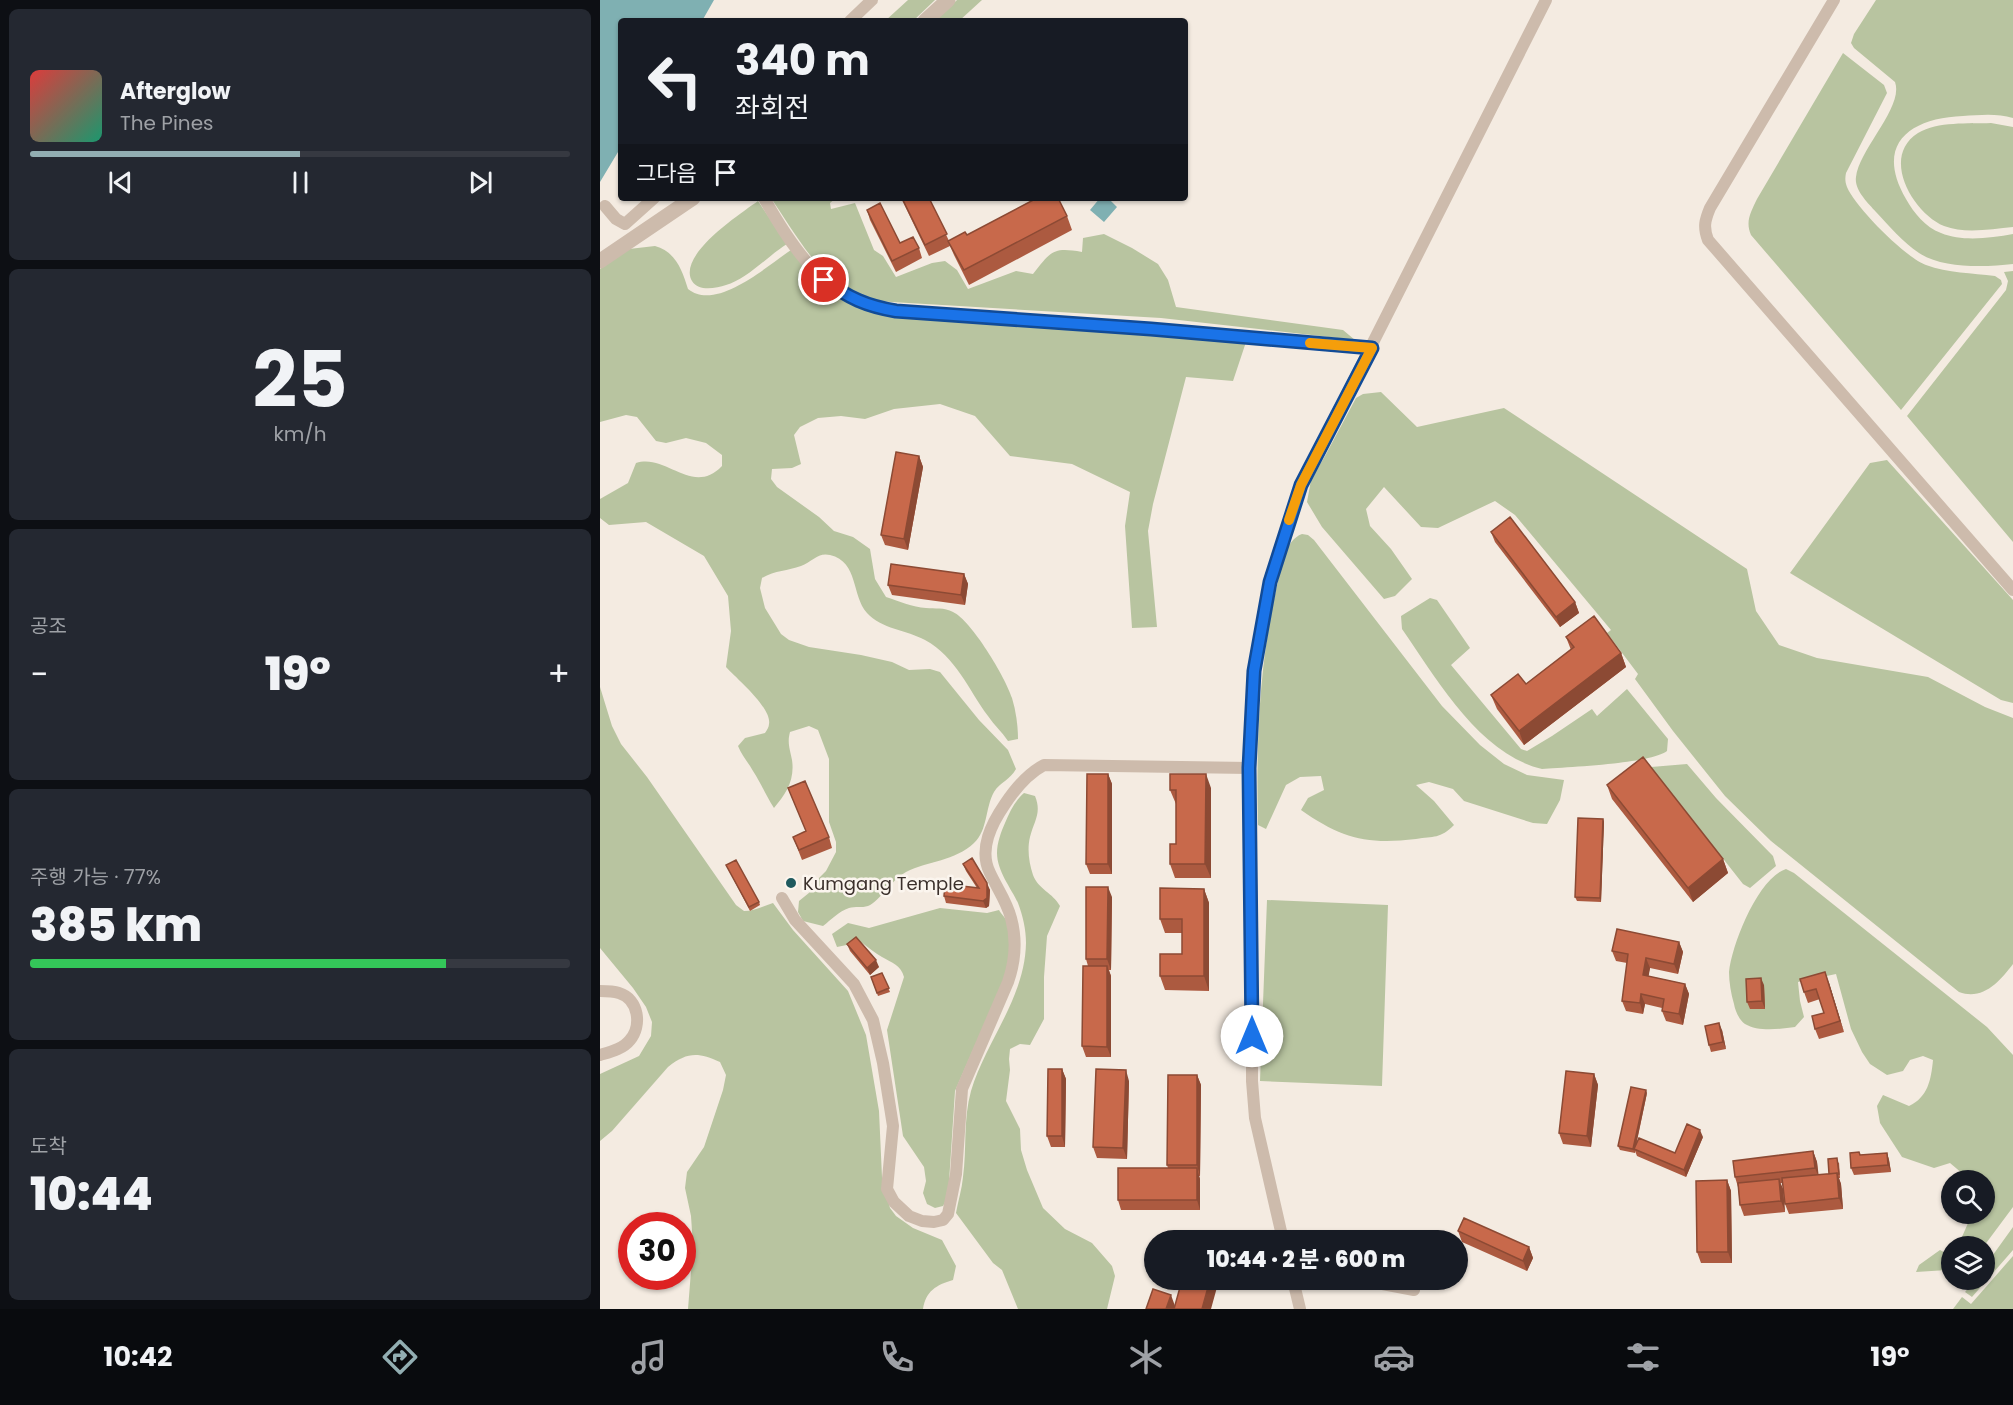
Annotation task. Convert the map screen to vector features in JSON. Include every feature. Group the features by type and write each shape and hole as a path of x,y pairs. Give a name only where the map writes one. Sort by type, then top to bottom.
{"street":[{"path":"853,18 872,0"},
{"path":"928,18 948,0"},
{"path":"1281,1230 1255,1118 1252,1081 1249,768 1254,671 1270,582 1301,485 1546,0"},
{"path":"1833,0 1710,208 1705,222 1705,231 1712,245 2013,590"},
{"path":"604,206 616,219 625,224 651,201"},
{"path":"600,261 689,201"},
{"path":"766,201 800,253 824,280 842,293 876,307 896,311 1151,329 1372,348"},
{"path":"782,898 795,920 854,984 873,1020 883,1063 893,1126 887,1189 894,1202 909,1216 922,1221 943,1220 948,1214 956,1174 962,1089 1013,967 1015,946 1012,919 988,870 986,857 991,828 1009,798 1035,770 1044,765 1249,768"},
{"path":"600,991 621,993 630,999 636,1008 638,1020 629,1042 600,1055"},
{"path":"1295,1290 1300,1309"}],"green space":[{"path":"908,0 935,0 916,18 888,18"},
{"path":"957,0 982,0 962,18 938,18"},
{"path":"1876,0 2013,0 2013,118 2001,115 1982,115 1944,118 1927,122 1913,129 1903,138 1896,149 1894,163 1897,180 1906,199 1925,223 1941,233 1958,238 1986,238 2013,234 2013,264 1965,266 1929,258 1902,239 1869,205 1859,191 1856,177 1859,166 1887,116 1896,92 1895,82 1851,43 1854,34"},
{"path":"1843,53 1884,85 1887,93 1846,173 1847,187 1852,196 1894,243 1917,260 1943,270 1995,276 2001,280 2002,284 1901,410 1749,230 1750,217 1757,199"},
{"path":"1991,123 2013,127 2013,227 1969,230 1944,226 1922,209 1905,184 1901,170 1902,156 1907,143 1926,129 1953,124"},
{"path":"758,201 787,244 734,282 708,288 699,287 692,281 690,271 693,259 725,225"},
{"path":"773,201 832,201 830,203 831,209 855,203 874,250 883,256 896,277 932,263 945,261 957,270 968,289 1016,271 1033,274 1053,252 1065,250 1082,252 1083,238 1104,234 1158,264 1168,280 1176,307 1343,330 1355,340 1161,318 875,301 844,289 823,271"},
{"path":"655,246 673,257 688,289 699,295 713,295 727,291 791,250 823,287 841,299 862,308 1246,342 1233,381 1186,377 1148,531 1157,627 1132,628 1125,526 1130,492 1072,464 1010,456 975,416 940,404 894,409 865,419 841,416 818,418 800,427 794,435 801,464 792,468 772,469 771,479 777,487 819,517 834,531 853,537 870,549 875,579 886,597 926,608 946,609 960,617 969,626 1003,677 1012,698 1018,729 1018,739 1008,741 945,655 925,640 879,623 867,613 862,606 846,564 839,559 826,554 801,566 772,573 762,578 760,588 765,608 781,634 789,640 809,647 892,662 909,670 930,669 940,672 979,720 1008,750 1016,769 994,792 982,832 967,849 906,872 895,880 877,900 866,907 845,909 823,926 803,921 798,912 799,901 815,888 836,852 836,842 829,822 829,759 818,730 809,726 790,732 789,743 793,767 791,780 786,792 774,808 738,746 745,738 765,733 769,724 768,717 760,702 726,667 731,631 728,596 704,556 646,522 609,525 600,518 600,499 628,483 636,463 658,464 690,476 700,477 711,474 722,466 722,455 706,443 686,438 666,443 656,441 637,417 626,415 600,422 600,269 629,249"},
{"path":"2013,271 2013,542 1907,416 2006,290 2008,281 2004,272"},
{"path":"1381,392 1417,427 1504,408 1747,569 1756,611 1779,645 1817,658 1928,677 1985,707 2013,718 2013,964 1997,983 1976,994 1959,992 1771,841 1725,796 1673,731 1635,679 1638,674 1607,633 1611,630 1515,515 1495,501 1438,528 1421,527 1384,487 1366,509 1370,526 1391,549 1412,579 1395,596 1384,599 1322,527 1307,502 1311,480 1356,398 1363,394"},
{"path":"1887,460 2013,600 2013,703 2001,700 1790,573 1870,463"},
{"path":"1302,534 1314,540 1442,706 1480,745 1504,764 1527,775 1564,780 1560,800 1547,824 1533,823 1464,801 1453,789 1429,782 1416,785 1434,801 1454,825 1445,833 1437,836 1398,841 1368,840 1342,833 1315,820 1301,810 1308,798 1324,790 1321,776 1300,777 1286,785 1266,829 1258,825 1258,733 1267,642 1285,554 1296,537"},
{"path":"1430,598 1437,600 1470,648 1451,665 1521,749 1527,751 1592,709 1597,716 1627,689 1668,739 1667,751 1627,762 1542,769 1519,761 1498,748 1479,731 1445,691 1402,629 1401,616"},
{"path":"600,687 612,726 621,744 647,777 736,905 744,911 773,903 793,930 848,991 866,1035 879,1111 882,1177 890,1208 896,1216 913,1228 942,1240 956,1266 953,1280 929,1293 923,1309 688,1309 690,1290 696,1290 696,1212 690,1212 685,1188 687,1172 704,1147 726,1075 720,1062 705,1056 693,1055 681,1058 668,1067 612,1131 600,1141 600,1074 639,1056 651,1036 652,1022 646,1007 633,988 600,948"},
{"path":"1687,764 1716,798 1773,856 1776,866 1750,888 1743,884 1651,767"},
{"path":"1024,793 1035,796 1038,807 1029,846 1033,875 1038,884 1060,906 1047,936 1044,1019 1030,1045 1020,1044 1010,1049 1006,1101 1020,1129 1021,1150 1043,1208 1065,1229 1092,1243 1112,1266 1115,1276 1107,1309 1018,1309 1002,1270 993,1263 956,1213 964,1166 967,1113 971,1091 1012,1001 1024,963 1026,943 1023,918 1018,903 1002,873 997,853 1007,819 1015,803"},
{"path":"1786,869 1794,873 1987,1027 2013,1055 2013,1207 1991,1236 1962,1236 1968,1224 1995,1224 1995,1170 1958,1170 1950,1163 1934,1168 1902,1157 1880,1123 1877,1106 1883,1095 1909,1106 1915,1102 1927,1087 1933,1060 1923,1056 1910,1060 1903,1071 1887,1075 1870,1064 1851,1029 1836,974 1798,982 1804,1017 1795,1027 1769,1029 1750,1027 1738,1015 1729,976 1735,945 1756,898 1776,875"},
{"path":"1267,900 1388,905 1382,1086 1260,1081"},
{"path":"940,908 987,913 999,910 1007,922 1010,945 1002,984 955,1091 948,1197 943,1206 935,1208 927,1204 923,1193 926,1181 924,1167 903,1136 887,1030 904,977 903,973 896,965 861,942 837,947 832,934 848,923 869,928"},
{"path":"2013,1227 2013,1250 1995,1271 1995,1252"},
{"path":"1941,1251 1941,1270 1916,1272 1919,1265"},
{"path":"2013,1256 2013,1309 1953,1309 1962,1297 1971,1304 1983,1290 1995,1290 1995,1277"},
{"path":"1967,1290 1978,1290 1972,1297 1965,1292"}],"water":[{"path":"600,0 714,0 704,18 618,18 618,152 600,182"},
{"path":"1098,201 1111,201 1117,207 1104,222 1090,210"}],"building":[{"path":"903,201 930,201 947,234 925,245"},
{"path":"1031,201 1060,201 1067,216 964,270 948,241 965,232 967,235"},
{"path":"880,203 900,243 913,237 919,248 892,261 867,210"},
{"path":"896,452 919,456 904,539 881,535"},
{"path":"1510,517 1575,602 1556,617 1491,532"},
{"path":"891,564 964,574 961,595 888,585"},
{"path":"1594,616 1621,653 1519,731 1491,695 1518,674 1526,684 1574,647 1566,637"},
{"path":"1643,757 1723,859 1688,888 1607,785"},
{"path":"1087,774 1108,774 1108,864 1086,864"},
{"path":"1170,774 1206,774 1205,864 1170,864 1170,844 1176,844 1176,790 1170,790"},
{"path":"805,781 829,837 799,850 793,837 806,831 788,788"},
{"path":"1578,818 1603,819 1600,898 1575,897"},
{"path":"972,858 987,883 987,898 983,901 944,896 945,884 979,888 963,864"},
{"path":"736,860 759,902 749,907 726,865"},
{"path":"1086,887 1108,887 1107,959 1086,959"},
{"path":"1160,888 1204,889 1204,976 1160,976 1160,954 1182,954 1182,919 1160,919"},
{"path":"1617,929 1679,942 1674,964 1646,958 1643,975 1685,984 1679,1014 1662,1011 1664,999 1641,994 1640,1003 1622,1001 1628,954 1612,951"},
{"path":"856,937 876,960 867,968 847,944"},
{"path":"1083,966 1107,966 1107,1047 1082,1046"},
{"path":"1825,972 1840,1021 1815,1029 1812,1016 1824,1013 1816,989 1804,992 1800,979"},
{"path":"882,973 889,988 877,993 871,977"},
{"path":"1761,978 1762,1001 1747,1002 1746,979"},
{"path":"1719,1023 1723,1042 1709,1045 1705,1026"},
{"path":"1048,1069 1062,1069 1062,1136 1047,1136"},
{"path":"1096,1069 1126,1070 1123,1148 1093,1147"},
{"path":"1566,1071 1594,1074 1587,1136 1559,1133"},
{"path":"1168,1075 1197,1075 1197,1165 1167,1165"},
{"path":"1631,1087 1646,1090 1633,1149 1618,1146"},
{"path":"1687,1124 1700,1130 1684,1170 1634,1149 1639,1138 1675,1153"},
{"path":"1813,1151 1815,1168 1735,1177 1733,1161"},
{"path":"1859,1152 1860,1155 1887,1153 1888,1165 1851,1168 1850,1153"},
{"path":"1837,1158 1839,1174 1829,1174 1828,1159"},
{"path":"1118,1168 1197,1168 1197,1200 1118,1200"},
{"path":"1837,1173 1839,1198 1785,1204 1782,1178"},
{"path":"1779,1179 1781,1201 1740,1205 1738,1183"},
{"path":"1727,1180 1728,1252 1697,1252 1696,1181"},
{"path":"1464,1218 1529,1247 1523,1261 1468,1236 1468,1230 1458,1230"},
{"path":"1153,1290 1171,1295 1166,1309 1146,1309"},
{"path":"1179,1290 1207,1290 1202,1309 1174,1309"}],"slow traffic":[{"path":"1289,520 1301,485 1372,348 1310,343"}],"place":[{"name":"Kumgang Temple","path":"791,883"}],"route":[{"path":"824,280 842,293 862,303 896,311 1151,329 1372,348 1301,485 1270,582 1254,671 1249,768 1252,1036"}]}
